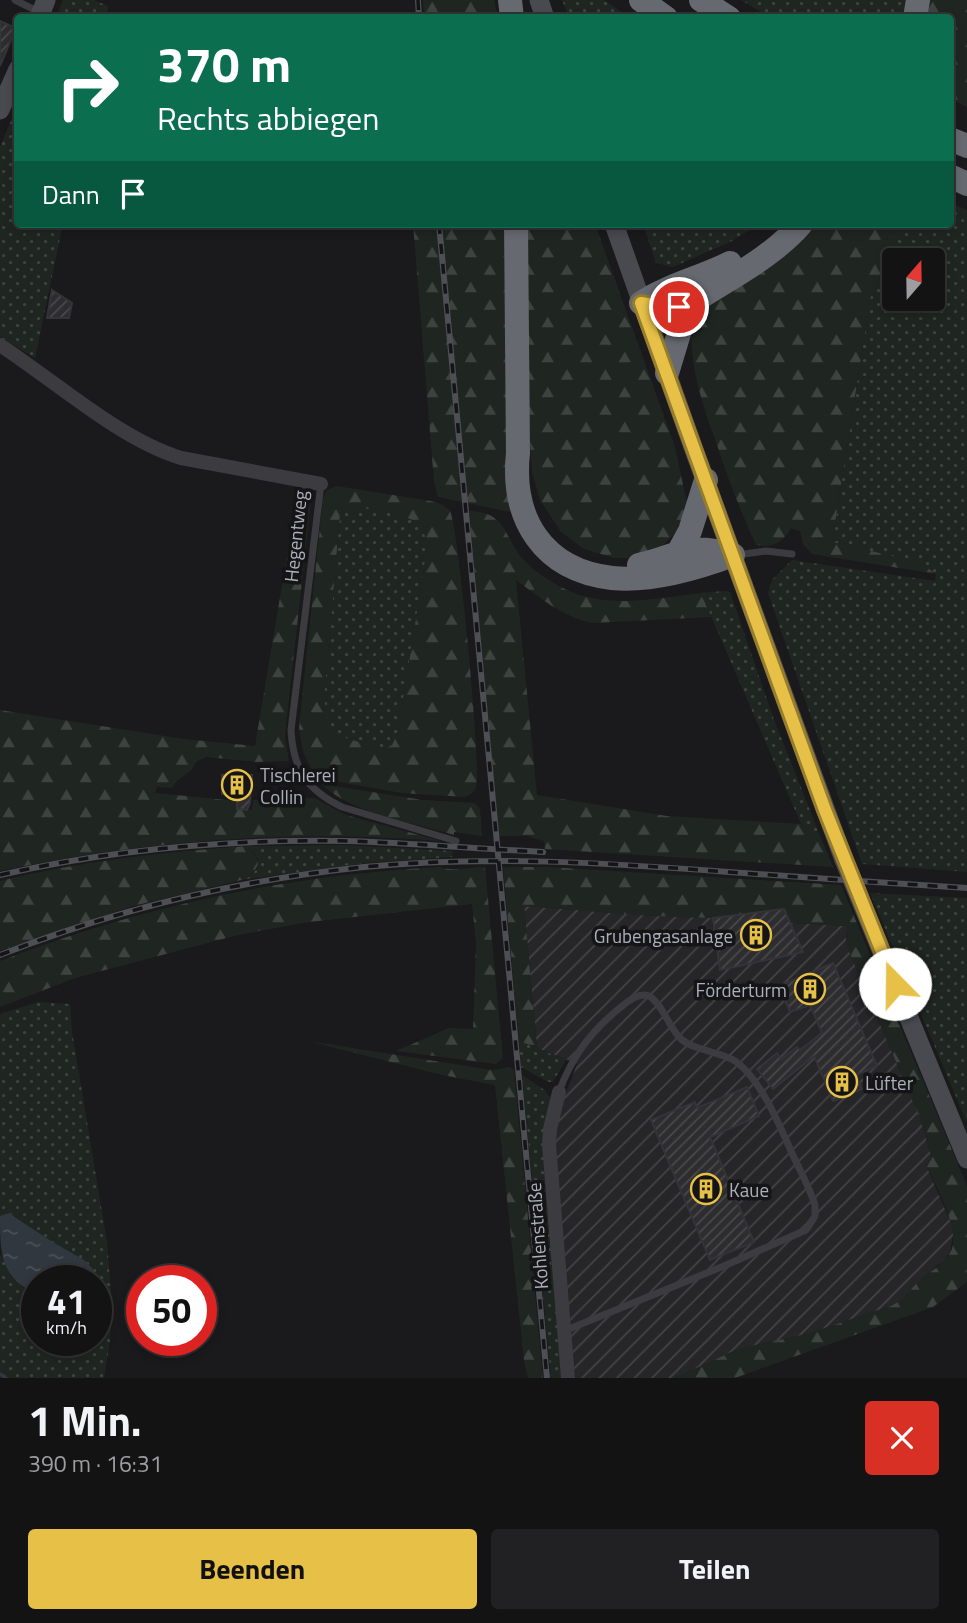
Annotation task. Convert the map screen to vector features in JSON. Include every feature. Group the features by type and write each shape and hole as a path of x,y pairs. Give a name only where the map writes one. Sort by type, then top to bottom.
{"highway":[{"path":"641,0 660,14"},
{"path":"701,0 723,14"},
{"path":"724,0 739,14"},
{"path":"516,228 515,474 517,494 527,525 537,540 554,556 595,575 615,578 699,568 733,555"},
{"path":"641,303 659,292 700,277 742,257 787,228"},
{"path":"641,303 679,307 693,302 768,255 798,228"},
{"path":"667,373 680,330 693,302"},
{"path":"517,453 527,492 541,520 562,546 579,556 617,566 636,566 679,551 698,548 733,555"},
{"path":"679,551 690,531 706,480"}],"main road":[{"path":"0,110 14,78"},
{"path":"615,228 844,860 967,1159"}],"street":[{"name":"Hegentweg","path":"0,345 105,418 158,451 181,458 321,484"},
{"name":"Kohlenstraße","path":"559,1092 549,1144 568,1378"}],"lane":[{"path":"15,0 42,10"},
{"name":"Hegentweg","path":"321,484 291,730 292,752 310,785 327,800 342,807 456,841"},
{"path":"733,555 766,551 792,554"},
{"path":"559,1092 572,1062 596,1028 640,994 648,995 680,1038 688,1044 735,1062 746,1072 776,1114 815,1205 815,1216 806,1230 563,1331"}],"shaded area":[{"path":"524,906 713,918 785,909 791,923 847,926 846,944 920,1118 932,1158 926,1165 954,1230 950,1252 944,1260 922,1278 902,1300 891,1306 807,1334 738,1349 675,1378 573,1378 554,1139 562,1103 577,1064 537,1048"}],"green space":[{"path":"63,0 94,0 108,6 107,14 57,14"},
{"path":"423,0 494,0 497,14 424,14"},
{"path":"562,0 604,0 625,14 568,14"},
{"path":"741,0 930,0 927,14 764,14"},
{"path":"930,0 967,0 967,107 954,101 954,14 927,14"},
{"path":"14,113 14,228 62,228 35,358 0,337 0,147"},
{"path":"954,205 967,210 967,872 862,864 768,593 772,580 792,560 935,581 936,574 919,562 832,543 872,288 878,288 882,275 882,312 945,312 945,248 890,248 896,228 954,228"},
{"path":"413,228 504,228 506,390 515,513 438,497 434,481"},
{"path":"527,228 596,228 675,447 688,508 676,533 653,554 638,558 614,558 584,549 561,532 540,500 532,473 528,414"},
{"path":"644,228 753,228 732,241 673,267 656,263"},
{"path":"807,228 896,228 890,248 882,248 882,275 878,289 872,288 832,542 919,562 936,574 812,554 803,544 800,531 791,528 776,543 756,545 706,413 694,365 692,314"},
{"path":"299,484 306,488 311,501 286,725 285,739 289,761 256,762 206,757 196,762 172,788 157,787 155,793 237,801 237,809 252,810 253,800 314,798 346,815 441,841 329,836 219,840 110,852 0,871 0,710 184,739 255,746"},
{"path":"336,486 431,501 450,511 463,600 476,739 476,787 465,797 402,793 316,778 303,752 299,728 323,498 327,490","holes":["366,507 394,513 423,524 427,549 398,732 392,745 384,749 331,734 324,699 340,514 345,510"]},
{"path":"366,507 394,513 423,524 427,549 398,732 392,745 384,749 331,734 324,699 340,514 344,510"},
{"path":"469,511 481,512 497,520 526,563 567,590 589,598 621,601 701,593 711,617 592,623 560,611 516,580 537,795 667,816 801,824 819,833 833,867 545,849 544,841 527,836 499,836"},
{"path":"730,592 773,717 819,833 801,824 701,593"},
{"path":"321,784 423,800 474,803 480,808 482,836 454,832 454,835 384,816 349,803"},
{"path":"346,845 453,851 452,857 365,863 246,879 257,869 258,858 247,846"},
{"path":"247,846 258,863 246,879 133,906 0,951 0,881 123,858"},
{"path":"440,867 485,867 503,1058 496,1064 396,1051 449,1028 473,1029 476,943 472,904 309,922 238,935 75,978 0,1007 0,961 53,941 216,896 327,877"},
{"path":"503,867 548,867 841,885 967,1186 967,1282 933,1307 735,1378 675,1378 738,1349 807,1334 891,1306 946,1259 951,1251 953,1231 946,1208 926,1164 932,1157 920,1118 846,944 847,926 791,923 785,909 713,918 524,906 537,1048 519,1041"},
{"path":"870,893 967,898 967,1123"},
{"path":"38,1002 70,1004 109,1265 88,1265 20,1219 9,1213 0,1216 0,1014"},
{"path":"308,1041 492,1070 510,1067 514,1070 543,1378 528,1378 524,1361 495,1085 442,1075"},
{"path":"519,1041 566,1060 553,1082 548,1082 521,1067"},
{"path":"522,1075 546,1091 550,1099 563,1378 551,1378"},
{"path":"0,1254 21,1285 21,1356 108,1356 104,1378 0,1378"}],"water":[{"path":"9,1213 89,1265 21,1265 21,1284 9,1272 5,1263 0,1216"}],"building":[{"path":"0,21 14,27 14,33 0,66"},
{"path":"52,290 72,303 69,318 47,318"},
{"name":"Tischlerei Collin","path":"222,775 252,775 247,810 237,809 237,795 222,794"},
{"name":"Grubengasanlage","path":"784,909 803,952 720,970 713,918"},
{"path":"833,963 877,1066 856,1075 862,1089 833,1101 814,1056 773,1089 757,1069 777,1053 781,1059 797,1047 800,1050 822,1033 810,1005 790,1012 779,986"},
{"name":"Kaue","path":"747,1087 759,1116 710,1137 754,1242 710,1260 651,1120 695,1102 697,1108"}],"waterway":[{"path":"0,1374 6,1378"}],"railway":[{"path":"418,0 419,14"},
{"path":"439,228 547,1378"},
{"path":"0,875 129,852 260,842 347,841 543,852"},
{"path":"0,955 134,910 225,888 317,873 409,863 592,863 967,888"}],"place":[{"name":"Tischlerei Collin","path":"237,785"},
{"name":"Grubengasanlage","path":"756,935"},
{"name":"Förderturm","path":"810,989"},
{"name":"Lüfter","path":"842,1082"},
{"name":"Kaue","path":"706,1189"}],"route":[{"path":"679,307 641,303 825,810 895,984"}]}
